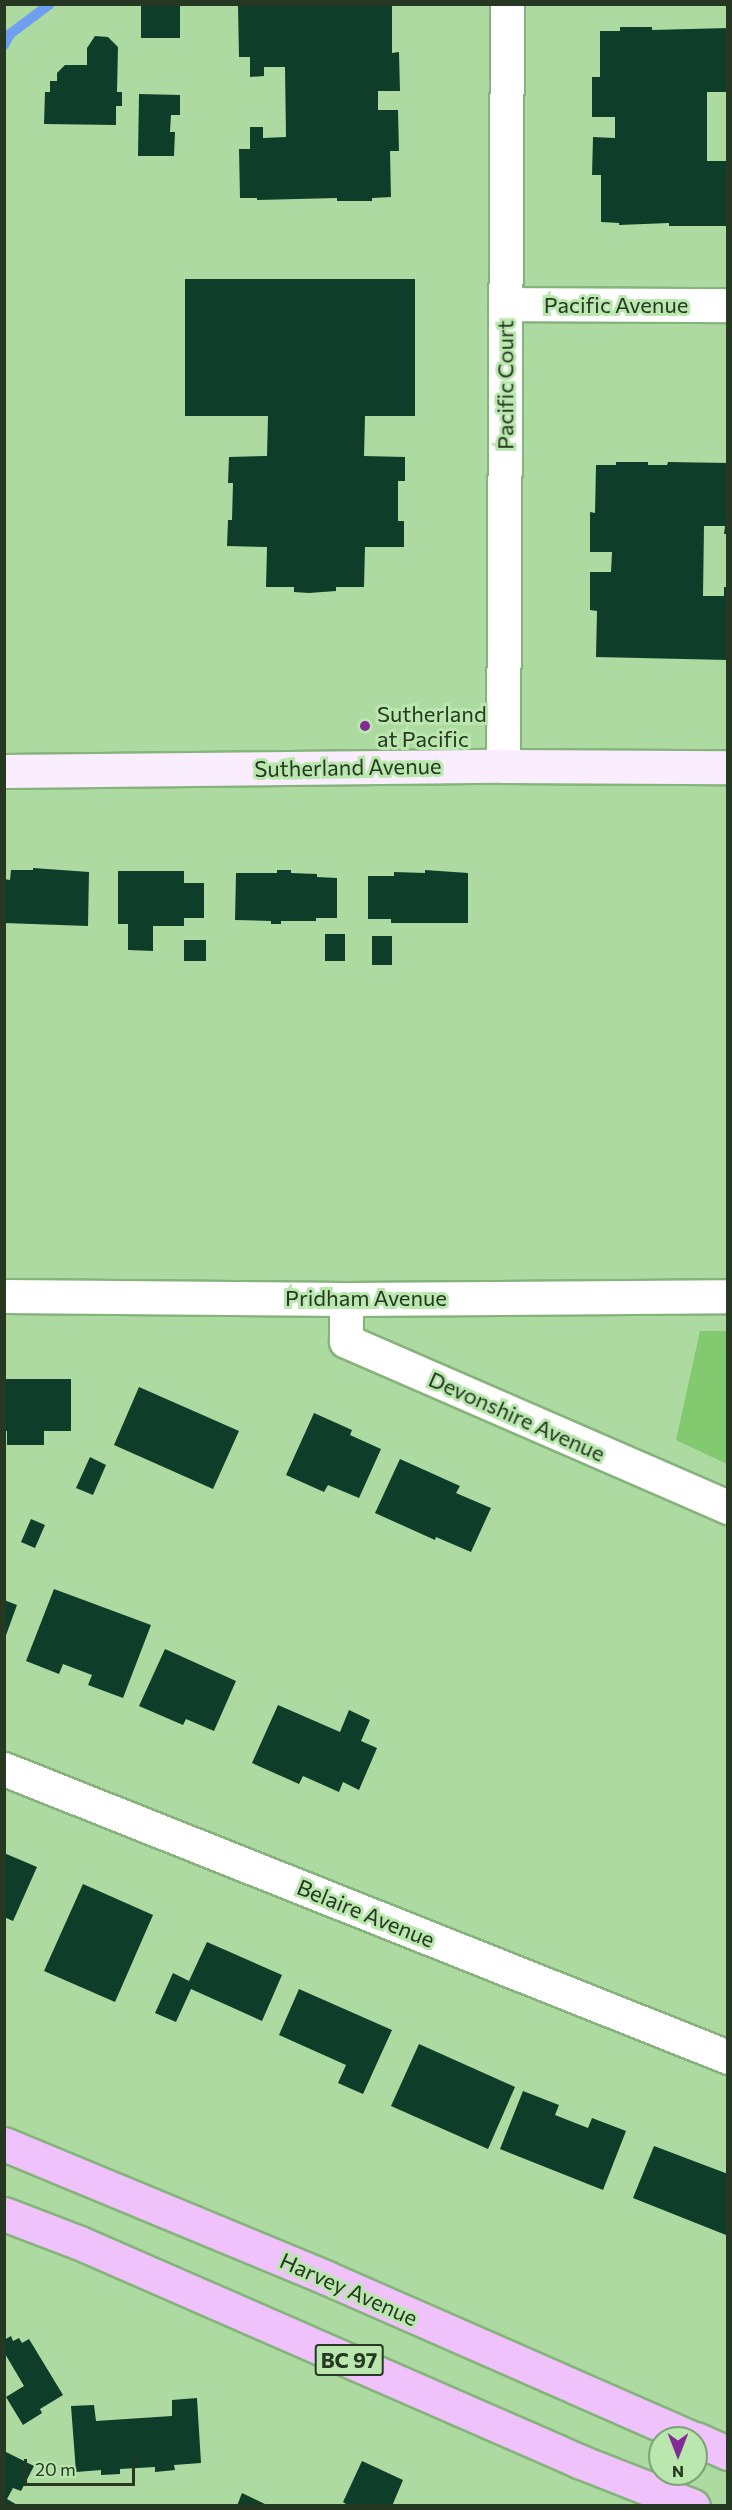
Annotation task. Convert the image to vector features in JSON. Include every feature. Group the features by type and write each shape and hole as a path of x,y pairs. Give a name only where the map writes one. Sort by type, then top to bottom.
{"highway":[{"name":"Harvey Avenue","path":"4,2144 316,2273 664,2426"},
{"name":"BC 97","path":"4,2214 91,2248 581,2462 693,2505"},
{"name":"Harvey Avenue","path":"708,2445 728,2453"}],"street":[{"name":"Pacific Court","path":"502,766 507,4"},
{"name":"Pacific Avenue","path":"505,304 728,305"},
{"name":"Sutherland Avenue","path":"4,771 502,766 728,767"},
{"name":"Pridham Avenue","path":"4,1296 346,1299 728,1296"},
{"name":"Devonshire Avenue","path":"346,1299 346,1341 728,1507"},
{"name":"Belaire Avenue","path":"4,1769 728,2057"}],"green space":[{"path":"700,1331 727,1331 727,1464 676,1440"}],"building":[{"path":"141,4 180,4 180,38 141,38"},
{"path":"392,4 392,53 399,52 400,91 378,91 378,110 398,110 399,151 390,151 391,197 372,198 372,201 337,201 337,198 257,200 257,198 240,198 239,149 250,149 250,127 263,127 263,138 286,137 285,67 264,67 264,76 250,77 250,57 239,57 238,5"},
{"path":"620,27 652,27 652,30 728,28 728,92 707,92 707,161 728,161 728,226 669,226 669,223 619,225 619,223 601,222 601,175 592,175 593,137 615,138 615,117 592,117 592,77 600,77 600,31 620,31"},
{"path":"95,36 108,37 118,47 117,92 122,92 122,106 116,106 116,125 44,124 45,92 50,92 50,81 57,81 57,73 65,65 87,65 87,48"},
{"path":"139,94 180,95 180,115 171,115 170,132 175,132 174,156 138,156"},
{"path":"185,279 415,279 415,416 365,416 364,456 405,457 405,481 398,481 398,521 404,521 404,547 365,547 364,587 336,587 336,591 309,593 294,592 294,587 266,587 267,547 227,546 228,520 232,520 233,483 228,483 229,457 267,456 268,416 185,416"},
{"path":"616,462 648,462 648,465 667,465 668,462 728,463 728,534 724,534 725,526 704,526 703,596 724,596 724,587 728,587 728,660 596,657 597,611 590,610 590,572 611,572 612,552 590,552 590,512 595,513 596,465 616,465"},
{"path":"33,868 89,872 88,926 4,923 4,879 10,880 11,870 33,870"},
{"path":"277,870 291,870 291,873 317,874 317,877 337,878 337,918 316,918 316,921 281,921 281,924 271,924 271,921 235,920 236,873 277,873"},
{"path":"425,870 468,873 468,923 391,923 391,919 368,919 368,876 394,876 394,872 425,873"},
{"path":"118,871 184,871 184,883 204,883 204,918 184,918 184,926 153,926 153,951 128,950 128,924 118,924"},
{"path":"325,934 345,934 345,961 325,961"},
{"path":"372,936 392,936 392,965 372,965"},
{"path":"184,940 206,940 206,961 184,961"},
{"path":"4,1379 71,1379 71,1431 44,1431 44,1445 7,1445 7,1431 4,1431"},
{"path":"139,1387 239,1431 213,1489 114,1445"},
{"path":"314,1413 352,1430 350,1435 381,1449 359,1498 328,1485 324,1492 286,1475"},
{"path":"90,1457 106,1465 93,1495 76,1488"},
{"path":"400,1459 460,1486 456,1493 491,1508 471,1552 436,1537 435,1540 375,1513"},
{"path":"31,1519 45,1525 35,1548 21,1542"},
{"path":"54,1589 151,1625 123,1698 88,1685 92,1675 63,1664 59,1674 26,1661"},
{"path":"4,1600 17,1605 5,1638 4,1638"},
{"path":"165,1649 236,1681 214,1731 186,1719 183,1725 139,1706"},
{"path":"278,1705 340,1732 349,1710 370,1720 361,1741 377,1748 359,1790 343,1782 339,1792 303,1776 299,1784 252,1763"},
{"path":"4,1853 37,1867 13,1921 4,1917"},
{"path":"83,1884 153,1915 115,2002 44,1971"},
{"path":"207,1942 282,1975 262,2021 191,1989 176,2022 155,2013 173,1973 189,1981"},
{"path":"299,1989 392,2030 363,2094 338,2083 346,2065 279,2035"},
{"path":"419,2044 515,2087 488,2149 391,2106"},
{"path":"523,2091 559,2105 555,2115 588,2128 592,2118 626,2131 603,2190 500,2149"},
{"path":"654,2146 728,2174 726,2235 633,2198"},
{"path":"11,2336 13,2341 19,2338 22,2343 29,2339 63,2395 40,2409 42,2413 23,2425 6,2397 24,2386 4,2352 4,2340"},
{"path":"197,2398 201,2463 174,2465 175,2470 155,2472 155,2467 120,2469 120,2474 101,2475 101,2470 76,2472 71,2406 94,2405 96,2421 172,2416 172,2400"},
{"path":"4,2451 34,2466 21,2491 13,2488 7,2499 19,2506 4,2506"},
{"path":"362,2461 403,2480 392,2506 349,2506 343,2502"},
{"path":"242,2493 269,2506 237,2506"}],"waterway":[{"path":"4,45 10,34 50,4"}],"place":[{"name":"Sutherland at Pacific","path":"365,726"}]}
